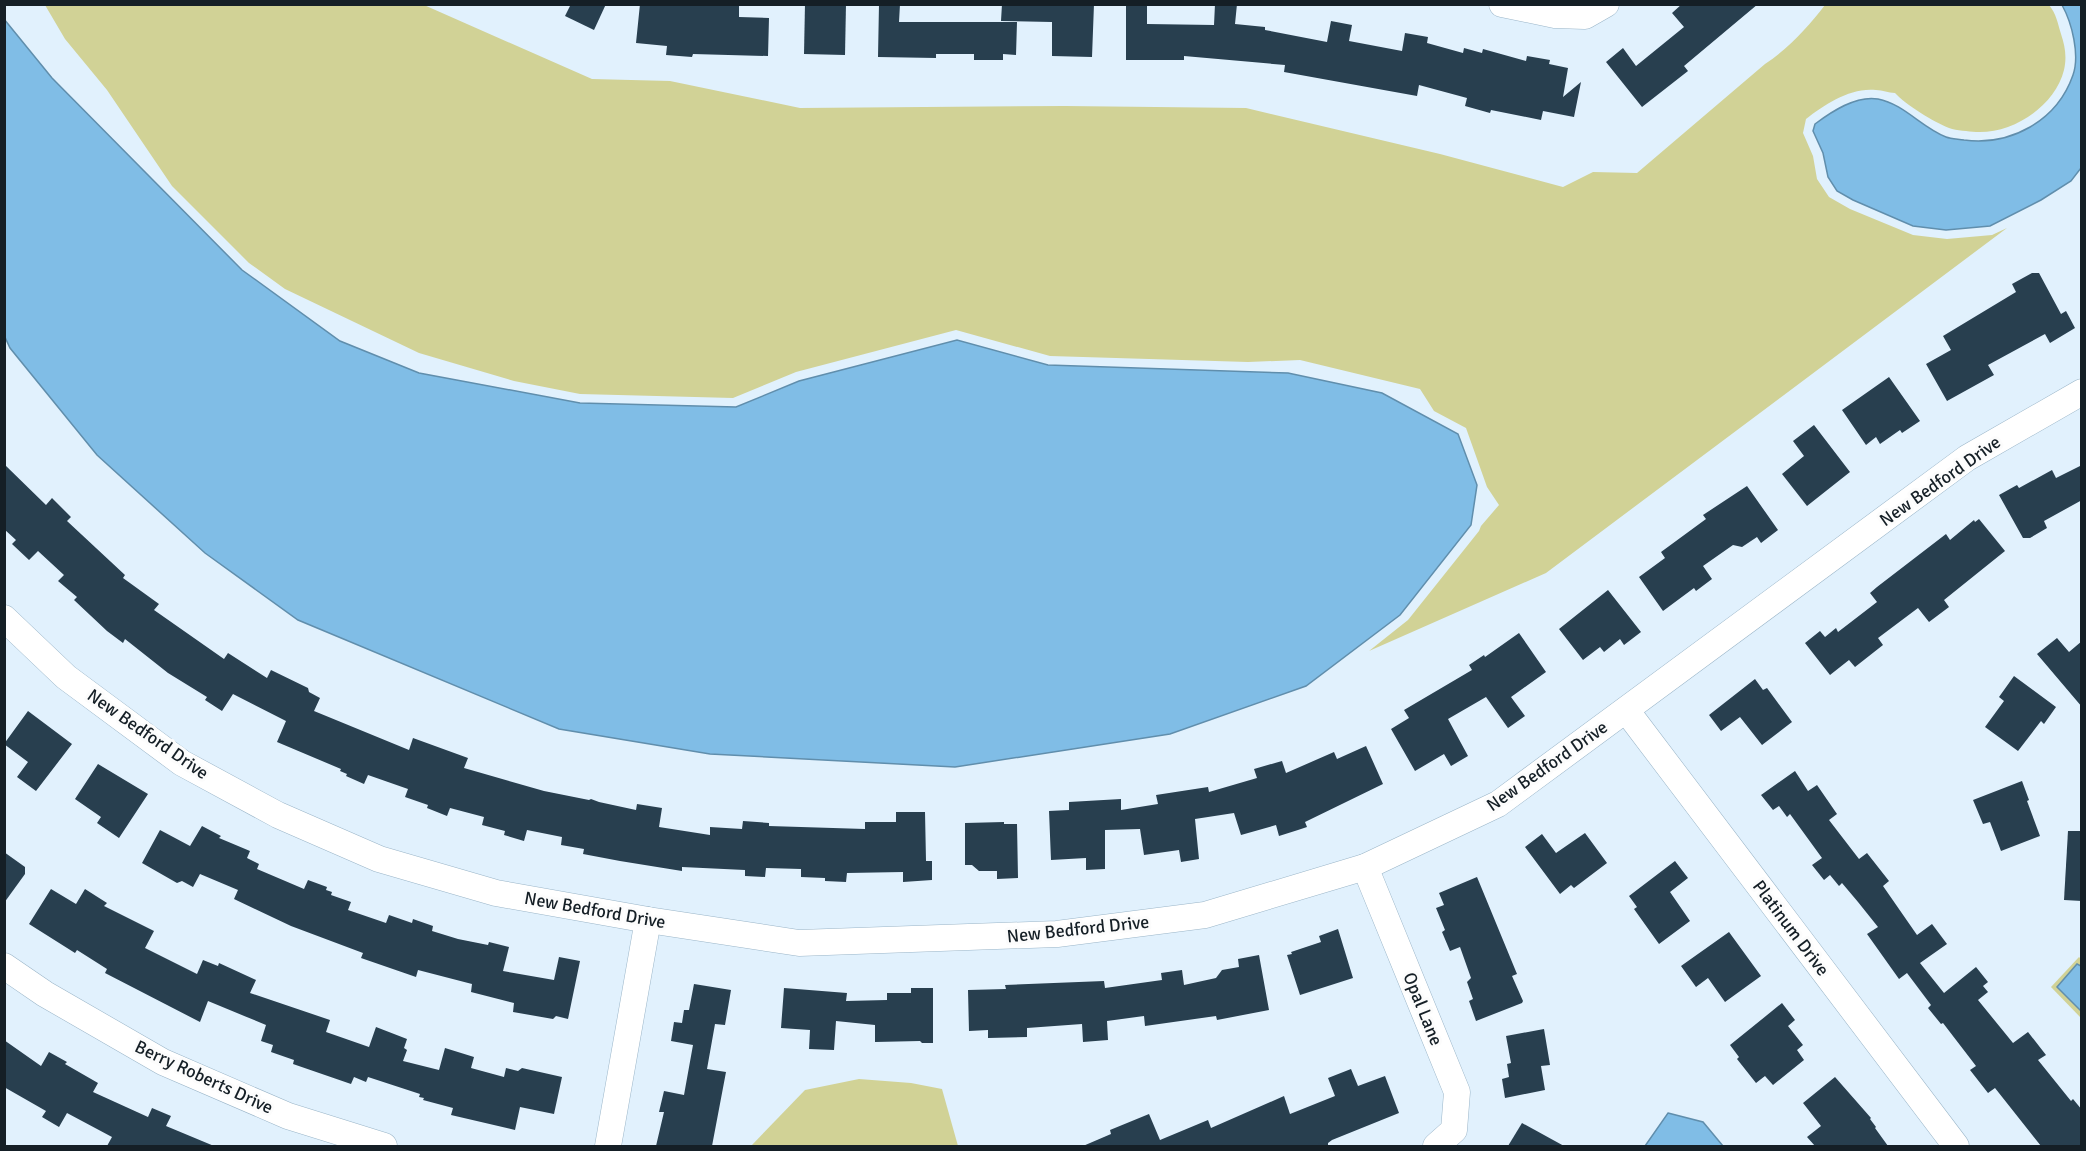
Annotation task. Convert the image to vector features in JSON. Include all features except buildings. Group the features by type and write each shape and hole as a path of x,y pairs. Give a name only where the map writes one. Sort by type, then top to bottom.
{"street":[{"path":"1502,4 1555,15 1585,16 1606,4"},
{"name":"New Bedford Drive","path":"4,618 66,677 182,763 278,815 379,859 496,892 648,920 799,943 1057,934 1205,915 1365,867 1498,804 1967,458 2082,392"},
{"name":"Platinum Drive","path":"1626,710 1956,1146"},
{"name":"Opal Lane","path":"1365,867 1457,1092 1454,1130 1436,1146"},
{"path":"608,1146 648,920"},
{"name":"Berry Roberts Drive","path":"4,966 45,994 163,1062 288,1116 384,1146"}],"green space":[{"path":"45,5 424,5 592,79 670,81 800,108 1065,106 1246,108 1440,154 1563,187 1593,172 1637,173 1790,44 1825,5 2049,5 2058,23 2065,61 2059,83 2042,106 2018,123 2004,128 1976,132 1949,128 1920,113 1895,93 1879,90 1857,91 1848,94 1830,102 1806,119 1803,133 1813,156 1817,179 1829,197 1850,209 1913,235 1947,239 1992,235 2007,228 1546,573 1369,651 1408,620 1499,505 1487,487 1466,428 1434,411 1420,389 1300,360 1248,362 1050,356 956,330 796,372 733,398 580,394 514,381 419,353 285,289 249,263 172,186 107,90 65,39"},
{"path":"2079,957 2081,959 2081,1018 2051,987"},
{"path":"859,1079 911,1083 942,1089 958,1146 751,1146 805,1090"}],"water":[{"path":"2062,5 2081,5 2081,168 2071,181 2041,200 1990,226 1946,230 1913,226 1837,191 1828,177 1823,153 1813,131 1815,124 1853,102 1870,98 1887,102 1905,111 1937,133 1948,138 1964,140 1999,139 2030,127 2044,117 2066,91 2075,67 2074,39"},
{"path":"4,19 52,78 242,270 340,341 419,373 580,403 736,407 799,381 957,340 1048,365 1288,373 1382,393 1458,434 1477,485 1471,525 1400,615 1306,686 1170,734 955,767 710,754 559,729 298,620 205,553 97,455 10,348 4,335"},
{"path":"2077,964 2081,966 2081,1011 2057,987"},
{"path":"1668,1113 1703,1122 1723,1146 1645,1146"}]}
